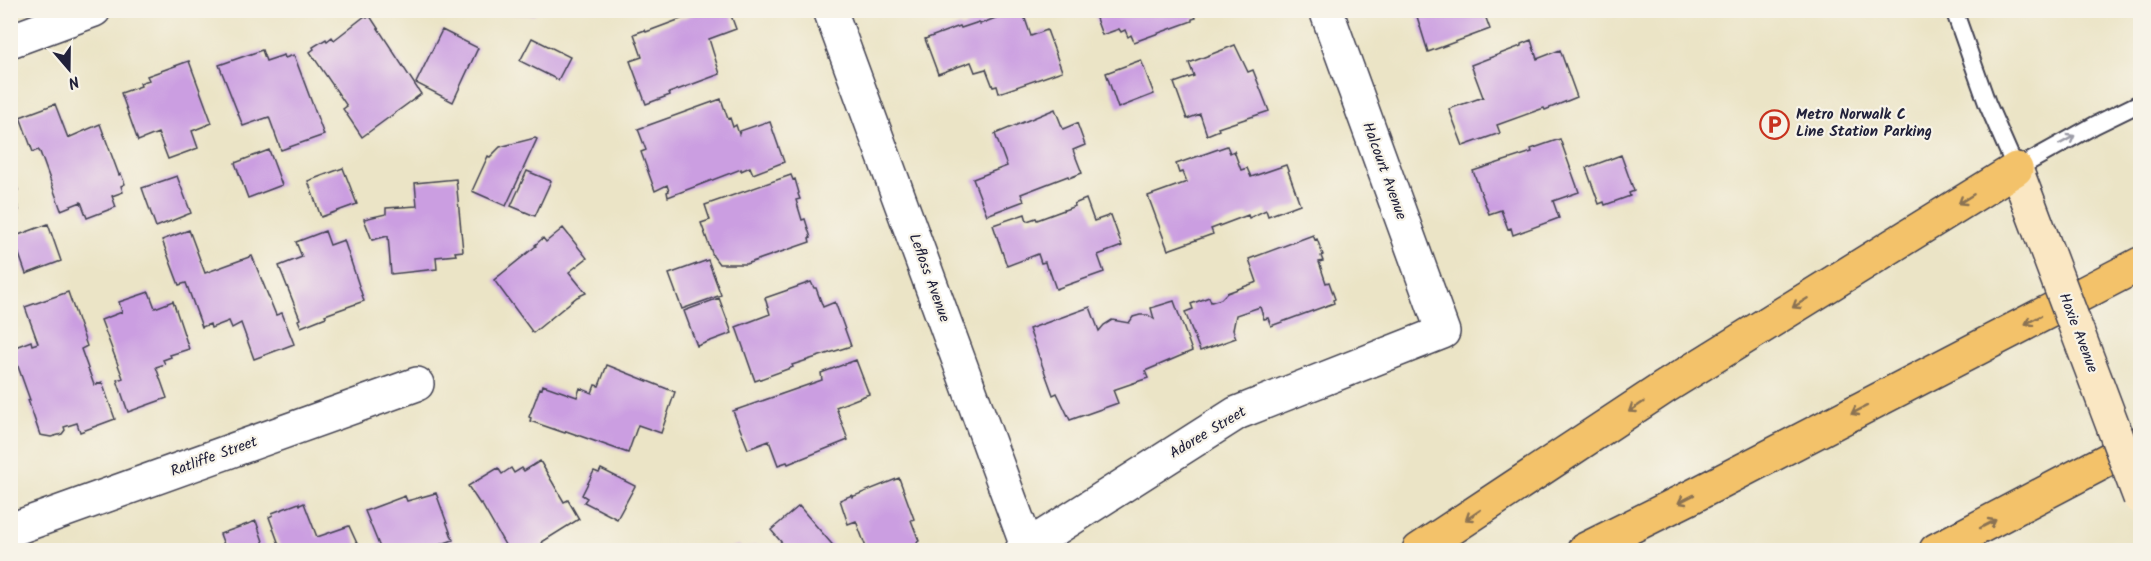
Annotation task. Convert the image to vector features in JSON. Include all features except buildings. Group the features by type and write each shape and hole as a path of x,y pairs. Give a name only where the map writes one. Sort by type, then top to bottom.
{"highway":[{"path":"1419,550 1665,387 2016,169"},
{"path":"1584,550 1693,496 2140,264"},
{"path":"1936,550 2140,443"}],"main road":[{"name":"Hoxie Avenue","path":"2016,169 2140,498"}],"street":[{"path":"10,41 94,10"},
{"name":"Lefloss Avenue","path":"830,10 1025,548"},
{"name":"Halcourt Avenue","path":"1326,10 1443,332"},
{"name":"Adoree Street","path":"1025,548 1237,412 1443,332"},
{"name":"Ratliffe Street","path":"10,530 417,384"}],"lane":[{"path":"1954,10 1987,103 2016,169 2095,124 2140,103"}],"place":[{"name":"Metro Norwalk C Line Station Parking","path":"1775,124"}]}
